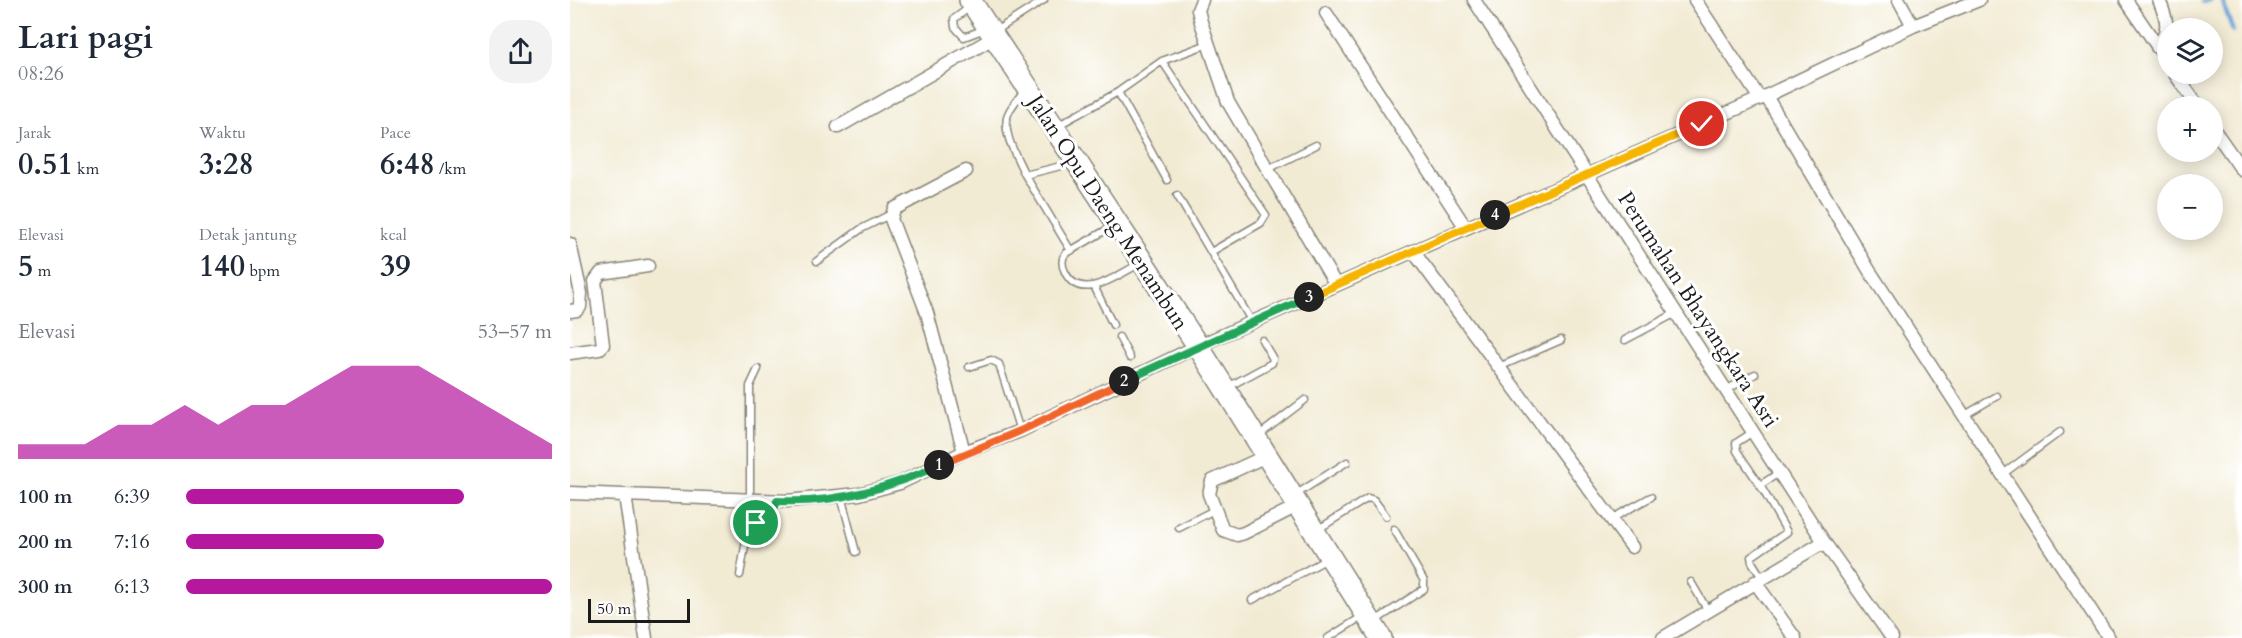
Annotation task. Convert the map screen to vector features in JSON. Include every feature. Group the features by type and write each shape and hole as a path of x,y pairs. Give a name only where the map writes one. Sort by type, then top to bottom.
{"highway":[{"name":"Jalan Opu Daeng Menambun","path":"971,2 1198,346 1373,625"}],"street":[{"path":"1202,0 1198,10 1228,102 1336,285"},
{"name":"Perumahan Bhayangkara Asri","path":"1474,0 1824,542 1892,638"},
{"path":"1695,0 1763,97 1869,270 2109,638"},
{"path":"1899,0 1913,26"},
{"path":"570,493 777,501 841,496 900,483 964,452 1020,431 1198,346 1763,97 1913,26 1979,0"},
{"path":"2126,0 2157,47"},
{"path":"2159,0 2165,18"},
{"path":"1326,13 1467,228"},
{"path":"838,127 992,33"},
{"path":"2223,143 2242,170"},
{"path":"964,452 930,323 892,224 891,214 894,209 966,171"},
{"path":"570,244 581,302 577,310 570,311"},
{"path":"1413,251 1632,547"},
{"path":"570,353 599,349 603,345 595,281 597,277 601,273 648,266"},
{"path":"1261,447 1212,481 1209,494 1223,530 1237,536 1294,501"},
{"path":"625,495 646,638"},
{"path":"1663,638 1824,542"},
{"path":"1759,580 1795,638"}],"lane":[{"path":"992,33 1044,0"},
{"path":"1054,128 1118,92 1162,61 1209,44"},
{"path":"1162,61 1266,215 1261,223 1210,252"},
{"path":"1027,87 1008,113 1007,131 1025,175 1071,251"},
{"path":"1118,92 1167,180"},
{"path":"1268,170 1316,144"},
{"path":"1025,175 1076,163"},
{"path":"1177,195 1252,322"},
{"path":"817,261 861,229 891,214"},
{"path":"1116,224 1071,251 1062,259 1067,276 1074,284 1082,287 1094,286 1142,263"},
{"path":"1094,286 1113,325"},
{"path":"1625,340 1677,313"},
{"path":"1119,337 1130,358"},
{"path":"1225,389 1272,363 1273,359 1262,340"},
{"path":"1498,367 1561,340"},
{"path":"969,367 991,360 999,364 1020,431"},
{"path":"750,499 750,386 758,369"},
{"path":"1726,391 1755,374"},
{"path":"1965,415 1997,396"},
{"path":"1261,447 1305,400"},
{"path":"1753,432 1739,439 1735,447 1787,532 1751,557 1759,580"},
{"path":"2003,474 2060,432"},
{"path":"1294,501 1347,462"},
{"path":"1760,485 1779,473"},
{"path":"841,496 856,552"},
{"path":"1611,519 1651,497"},
{"path":"1314,532 1368,498 1374,500 1386,516"},
{"path":"740,575 747,530 771,518 777,501"},
{"path":"1179,528 1215,509"},
{"path":"1328,638 1373,625 1424,589 1424,581 1394,529"},
{"path":"1252,600 1330,557"},
{"path":"1691,582 1708,611"}],"waterway":[{"path":"2202,2 2211,0"},
{"path":"2222,0 2233,31"}],"route":[{"path":"756,523 771,518 775,513 777,501 823,499 859,494 900,483 964,452 1020,431 1198,346 1702,124"}]}
